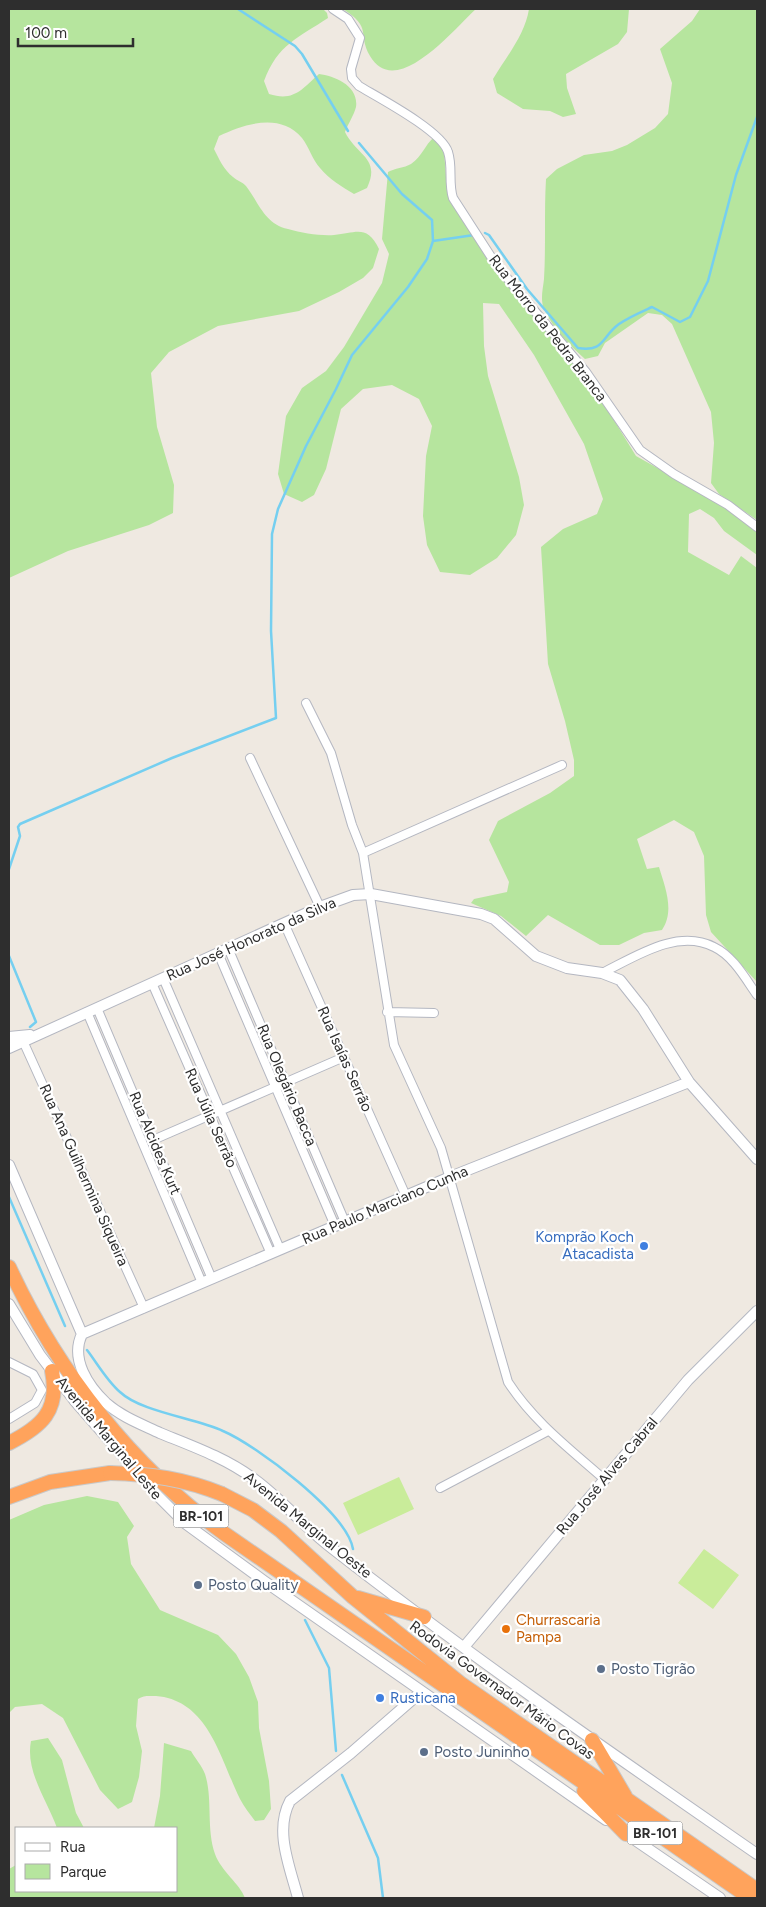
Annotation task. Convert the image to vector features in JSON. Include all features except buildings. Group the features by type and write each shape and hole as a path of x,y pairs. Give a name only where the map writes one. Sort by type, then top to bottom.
{"highway":[{"name":"Rodovia Governador Mário Covas","path":"9,1267 33,1318 67,1370 125,1441 179,1499 233,1540 750,1898"},
{"path":"9,1443 32,1431 50,1410 54,1382 52,1372"},
{"name":"Rodovia Governador Mário Covas","path":"9,1497 50,1482 110,1473 143,1474 174,1478 222,1494 252,1510 281,1531 353,1597 460,1684 757,1890"},
{"path":"353,1597 424,1617"},
{"path":"592,1740 628,1800"},
{"path":"560,1767 626,1834"}],"main road":[{"name":"Rua José Honorato da Silva","path":"14,1042 50,1029 320,907 353,895 371,894 481,914 494,919 536,956 576,971 614,976 628,988 689,1082 757,1159"},
{"name":"Rua Paulo Marciano Cunha","path":"82,1334 450,1177 689,1082"},
{"path":"9,1165 82,1334"},
{"name":"Avenida Marginal Leste","path":"9,1304 52,1372 156,1494 186,1524 421,1692 720,1898"},
{"name":"Rua José Alves Cabral","path":"464,1647 688,1380 757,1311"},
{"name":"Avenida Marginal Oeste","path":"82,1334 77,1353 79,1365 90,1383 114,1410 137,1423 232,1465 253,1477 332,1548 464,1647 592,1740 757,1854"},
{"path":"298,1898 282,1832 285,1810 290,1801 351,1753 421,1692"}],"street":[{"name":"Rua Morro da Pedra Branca","path":"333,9 348,19 360,38 351,69 352,78 359,86 425,126 442,141 448,151 449,186 453,198 497,266 586,372 640,450 674,474 728,505 757,527"},
{"path":"306,703 331,753 352,825 363,853 371,894 387,1012 398,1056 430,1121 450,1177 508,1382 518,1398 548,1431 604,1479"},
{"path":"250,758 320,907"},
{"path":"363,853 562,765"},
{"name":"Rua Isaías Serrão","path":"284,923 406,1196"},
{"path":"602,973 660,945 691,940 714,947 737,966 757,995"},
{"name":"Rua Olegário Bacca","path":"223,951 285,1082 345,1222"},
{"name":"Rua Olegário Bacca","path":"223,951 275,1086 335,1226"},
{"name":"Rua Júlia Serrão","path":"163,978 280,1249"},
{"name":"Rua Júlia Serrão","path":"152,983 271,1254"},
{"name":"Rua Alcides Kurt","path":"97,1008 154,1143 207,1281"},
{"name":"Rua Alcides Kurt","path":"87,1012 146,1150 207,1281"},
{"path":"387,1012 434,1014"},
{"name":"Rua Ana Guilhermina Siqueira","path":"14,1042 144,1308"},
{"path":"184,1054 194,1050"},
{"path":"146,1150 154,1143 220,1110 344,1057"},
{"path":"9,1362 33,1374 42,1390 35,1404 9,1419"},
{"path":"440,1488 548,1431"}],"green space":[{"path":"9,9 323,9 327,13 328,18 298,37 282,50 264,81 269,94 278,96 297,93 319,74 339,80 350,88 354,93 356,107 345,132 369,163 371,178 367,188 354,194 336,182 317,164 302,138 293,130 283,125 262,123 240,128 219,136 214,149 227,171 246,186 263,212 274,223 288,229 317,235 365,233 375,241 379,249 373,268 363,278 339,292 299,311 218,326 169,352 151,373 157,427 174,485 173,513 149,525 68,551 9,578"},
{"path":"343,9 476,9 425,56 409,66 395,70 381,68 370,56 366,48 361,26 358,21"},
{"path":"529,9 629,9 627,32 618,44 566,74 567,88 576,114 563,117 550,111 523,109 497,93 493,79 524,28"},
{"path":"700,9 757,9 757,520 719,494 711,483 714,443 711,412 672,324 662,315 648,313 605,343 598,356 585,359 547,316 542,302 545,266 546,179 557,169 584,155 612,151 627,145 655,128 668,114 672,83 660,49 692,21"},
{"path":"435,137 444,150 446,177 451,201 496,267 585,373 636,456 729,508 757,533 757,555 724,531 714,518 700,509 689,514 688,552 729,575 741,556 757,568 757,982 711,932 706,915 704,856 694,832 674,820 637,839 647,869 659,867 664,883 668,899 668,915 662,930 644,933 619,945 600,945 548,915 526,936 501,916 471,903 474,899 507,892 509,882 489,840 498,821 550,793 574,776 574,760 565,721 548,664 541,547 563,529 597,514 603,499 584,444 534,355 499,304 483,303 484,346 488,376 519,477 524,505 516,535 497,558 470,575 440,572 427,545 423,516 426,456 432,426 419,399 392,385 363,389 341,409 326,469 314,495 302,502 284,494 278,474 286,416 302,388 326,371 344,347 382,283 389,254 382,239 388,172 411,164"},
{"path":"399,1477 414,1509 358,1535 343,1503"},
{"path":"87,1496 118,1502 134,1526 127,1537 131,1564 160,1610 218,1635 236,1654 249,1677 258,1702 259,1728 269,1781 271,1809 264,1820 255,1821 243,1805 219,1751 201,1720 189,1708 174,1700 156,1696 144,1696 138,1699 136,1726 142,1751 139,1777 132,1802 118,1809 100,1790 63,1718 42,1704 15,1707 9,1713 9,1520 44,1505"},
{"path":"704,1549 739,1575 713,1609 678,1583"},
{"path":"48,1738 62,1760 76,1813 83,1827 57,1827 34,1774 30,1752 31,1741"},
{"path":"164,1743 191,1751 205,1774 209,1793 212,1844 215,1854 245,1898 9,1898 9,1869 15,1866 15,1892 178,1892 178,1827 154,1827 160,1796"}],"waterway":[{"path":"238,9 295,46 302,54 348,131"},
{"path":"485,233 489,235 527,289 578,348 587,349 598,346 619,324 652,307 680,322 690,317 708,281 736,175 757,117"},
{"path":"9,869 20,836 18,827 20,824 172,758 276,718 271,631 272,534 278,509 306,446 352,355 408,287 427,259 433,241 432,220 402,194 359,143"},
{"path":"433,241 474,235"},
{"path":"9,956 36,1022 30,1027"},
{"path":"9,1197 65,1326"},
{"path":"87,1350 111,1383 129,1399 154,1410 223,1431 256,1450 277,1465 335,1517 347,1534 353,1549"},
{"path":"305,1620 329,1668 336,1751"},
{"path":"342,1775 378,1858 383,1898"}],"place":[{"name":"Komprão Koch Atacadista","path":"644,1246"},
{"name":"Posto Quality","path":"198,1585"},
{"name":"Churrascaria Pampa","path":"506,1629"},
{"name":"Posto Tigrão","path":"601,1669"},
{"name":"Rusticana","path":"380,1698"},
{"name":"Posto Juninho","path":"424,1752"}]}
